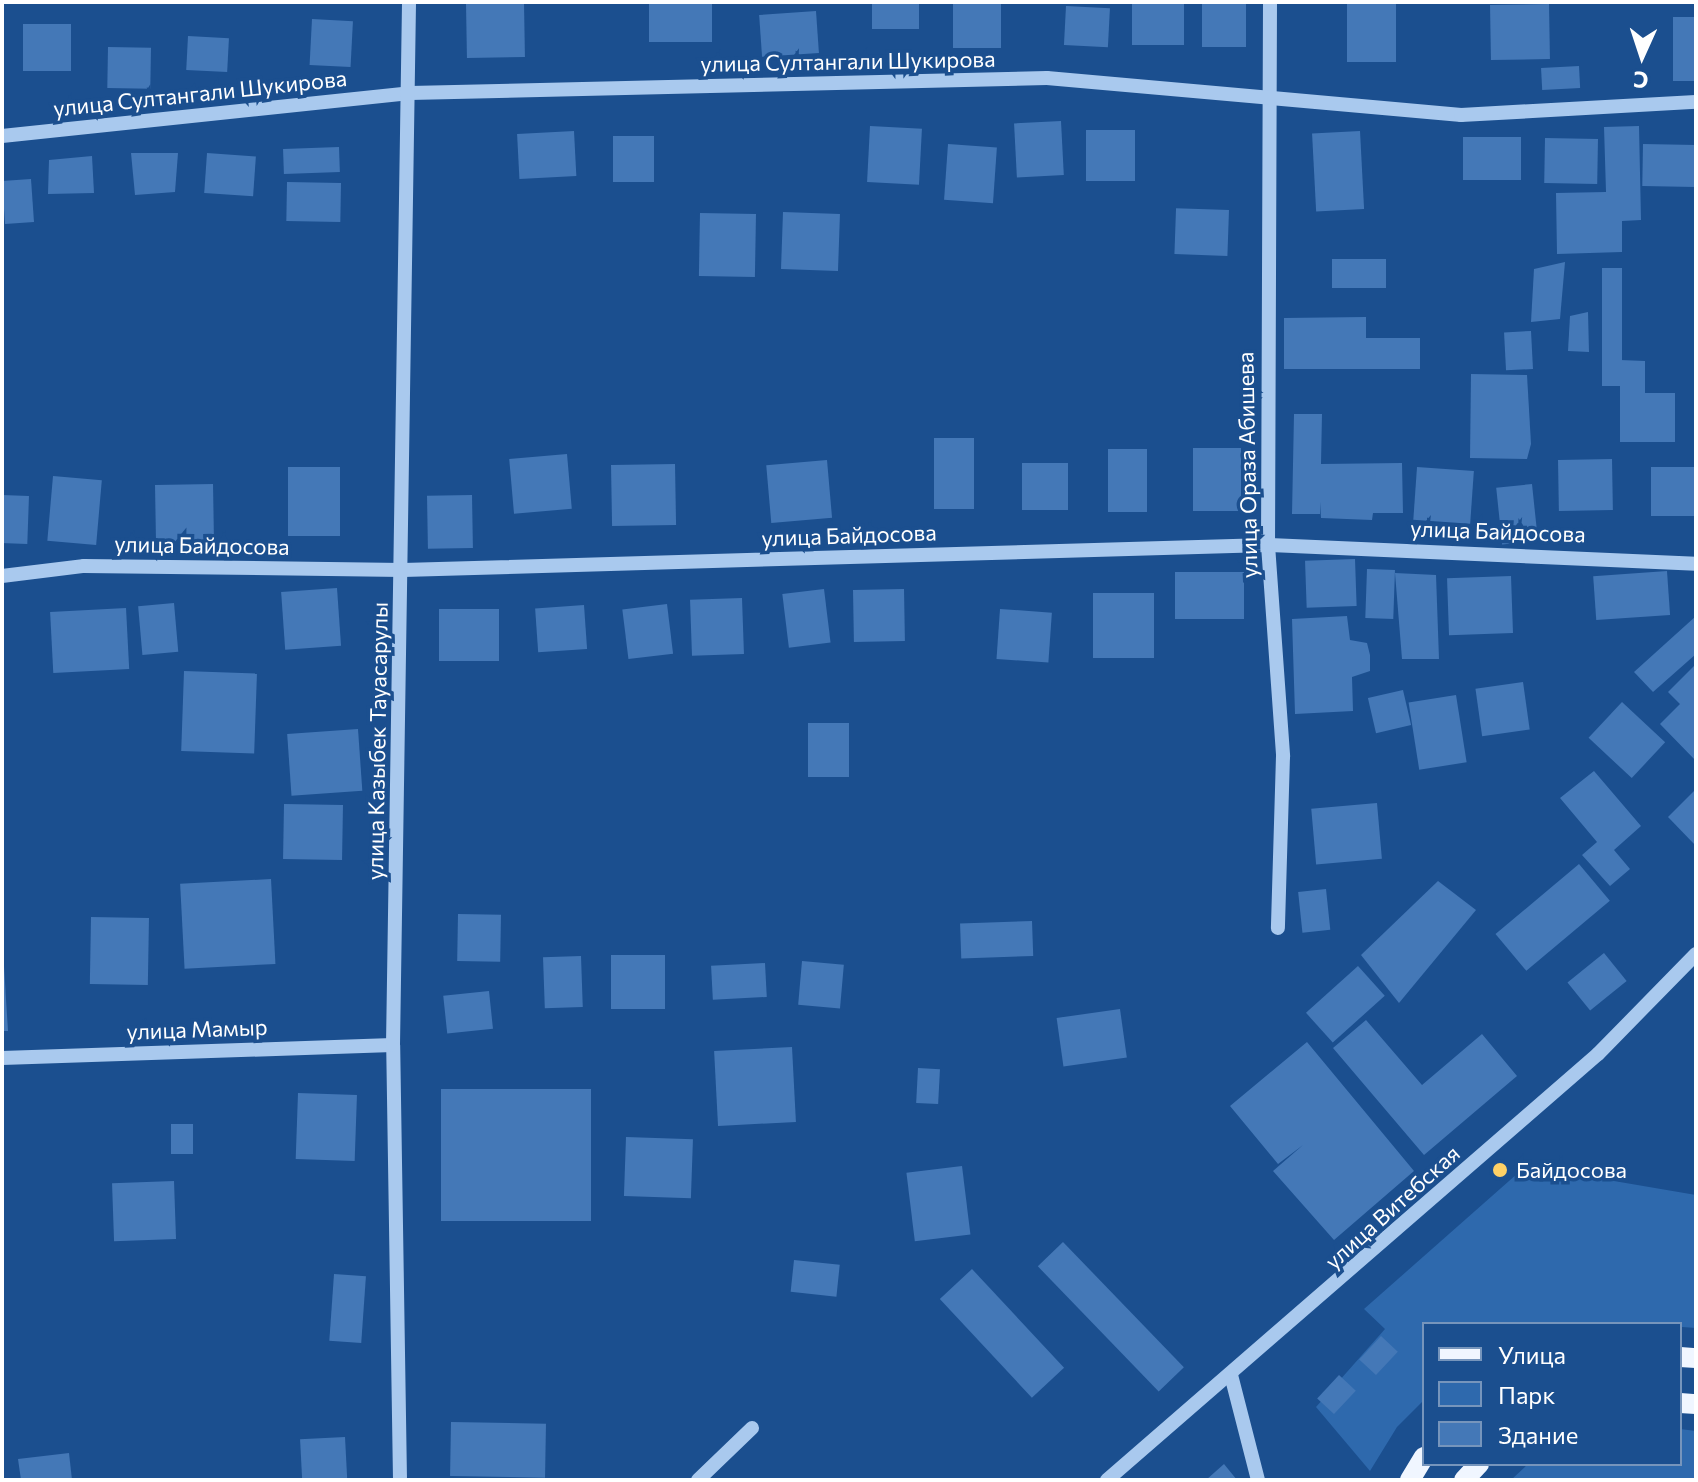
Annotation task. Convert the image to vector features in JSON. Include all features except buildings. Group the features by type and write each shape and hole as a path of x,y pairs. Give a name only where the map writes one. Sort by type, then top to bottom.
{"main road":[{"path":"1410,1480 1422,1460"}],"street":[{"name":"улица Казыбек Тауасарулы","path":"400,1480 393,1045 403,570 409,2"},
{"name":"улица Ораза Абишева","path":"1270,2 1268,545 1283,756 1278,928"},
{"name":"улица Султангали Шукирова","path":"2,136 410,93 1047,78 1461,115 1696,102"},
{"name":"улица Байдосова","path":"2,576 84,566 403,570 1268,545 1696,564"},
{"name":"улица Витебская","path":"1107,1480 1598,1054 1696,954"},
{"name":"улица Мамыр","path":"2,1058 393,1045"},
{"path":"1231,1375 1258,1480"},
{"path":"698,1480 752,1428"}],"green space":[{"path":"1526,1166 1696,1195 1696,1328 1682,1327 1682,1322 1422,1322 1422,1402 1397,1427 1370,1471 1316,1407 1385,1329 1364,1309"},
{"path":"1682,1429 1696,1431 1696,1480 1511,1480 1526,1466 1682,1466"}],"place":[{"name":"Байдосова","path":"1500,1170"}]}
